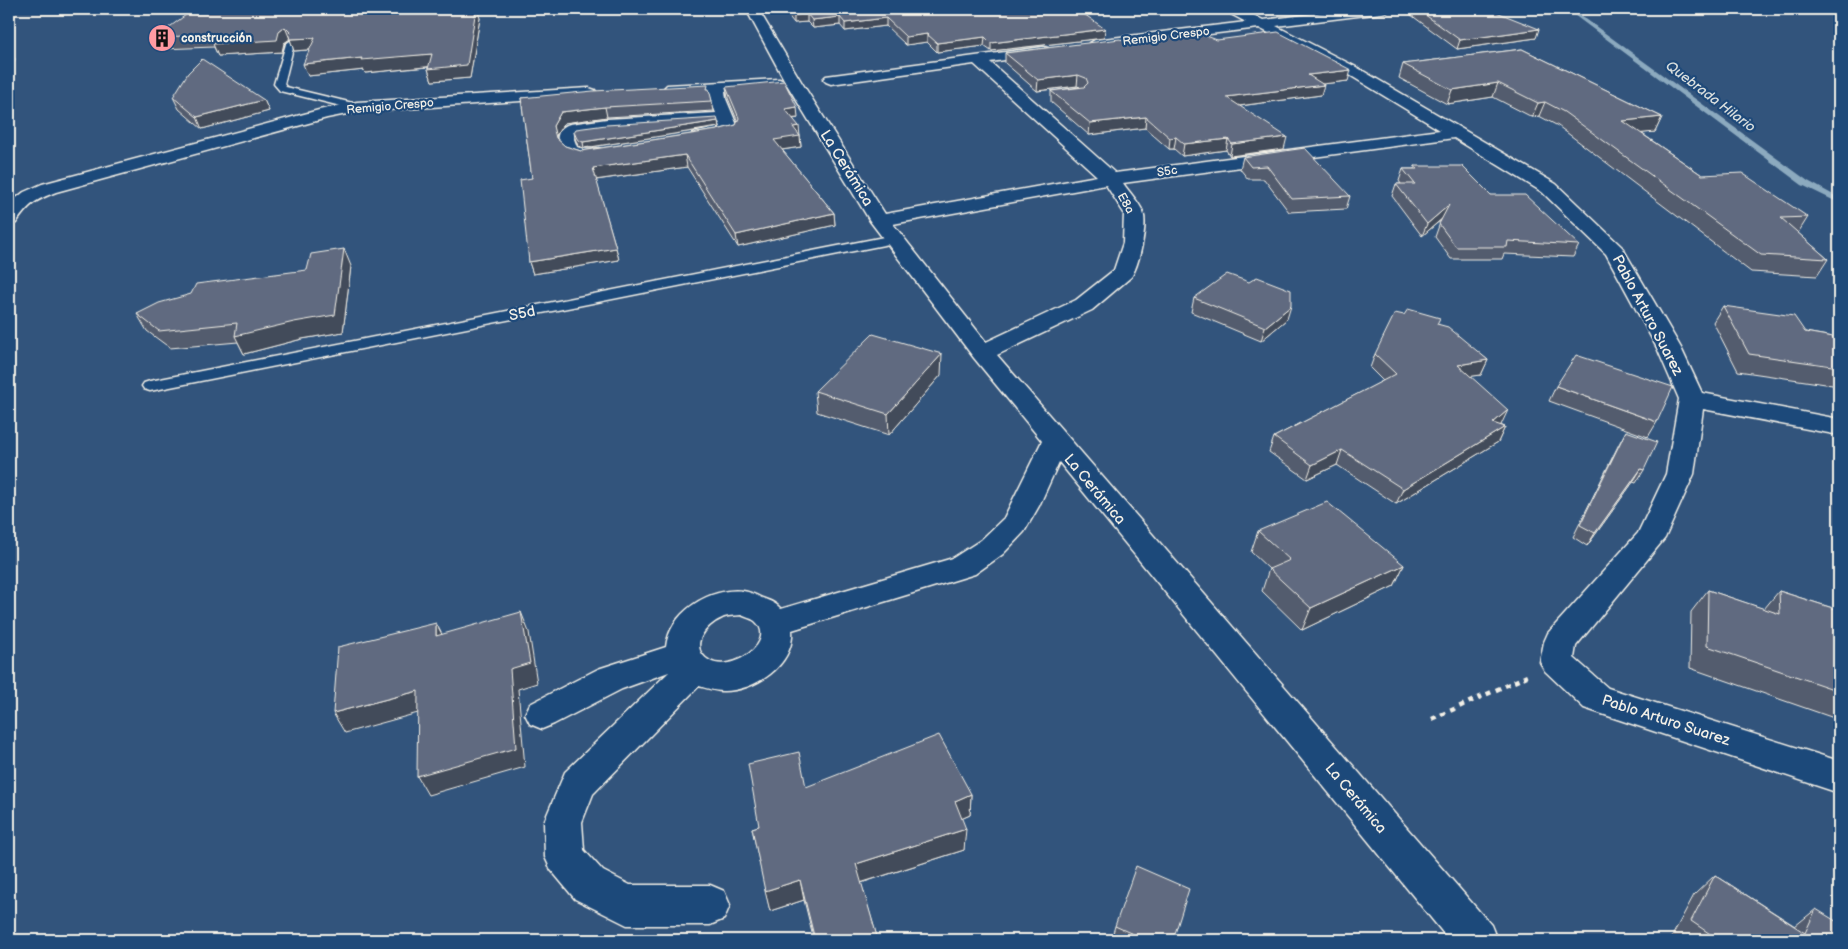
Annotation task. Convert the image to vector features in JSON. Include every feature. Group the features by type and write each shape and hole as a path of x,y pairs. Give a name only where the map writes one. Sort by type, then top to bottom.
{"street":[{"name":"La Cerámica","path":"752,9 794,83 887,230 982,353 1476,940"},
{"name":"Pablo Arturo Suarez","path":"1232,9 1353,71 1548,188 1614,251 1669,348 1692,399"},
{"name":"Remigio Crespo","path":"1084,46 1382,9"},
{"path":"831,79 1055,49"},
{"name":"E8a","path":"977,59 1031,98 1111,179 1134,213 1133,243 1124,272 1084,305 982,353"},
{"path":"658,89 794,83"},
{"path":"686,139 731,130 718,99 717,86"},
{"name":"Remigio Crespo","path":"9,218 15,206 29,196 49,188 325,113 357,107 608,92"},
{"path":"616,151 583,155 569,150 565,138 566,133 570,129 607,124 725,118"},
{"name":"S5c","path":"887,230 1111,179 1456,133"},
{"path":"1557,662 1560,642 1650,538 1680,474 1692,399 1839,427"},
{"path":"776,624 964,566 992,547 1014,525 1025,506 1055,441"},
{"path":"743,603 757,607 768,614 776,624 778,636 776,648 767,660 754,669 738,676 722,678 706,675 688,662 681,648 683,636 700,615 713,607 743,603"},
{"path":"542,714 610,679 688,662"},
{"path":"688,662 578,784 563,822 564,848 565,857 589,885 627,905 710,905"},
{"name":"Pablo Arturo Suarez","path":"1557,662 1596,698 1839,777"}],"lane":[{"path":"1831,9 1839,11"},
{"path":"290,44 279,84 283,90 357,107"},
{"name":"S5d","path":"150,386 887,230"}],"path":[{"path":"1432,719 1557,662"}],"building":[{"path":"194,9 377,9 376,14 476,9 467,65 428,69 432,54 303,64 315,38 289,39 291,33 285,27 279,32 277,40 213,44 221,35 156,37"},
{"path":"788,9 1034,9 1038,12 1077,9 1105,29 991,43 985,37 937,43 927,34 906,37 886,18 845,23 840,17 812,20 807,14 794,15"},
{"path":"1417,9 1489,9 1539,29 1460,40"},
{"path":"1278,32 1351,70 1308,75 1324,85 1226,97 1287,137 1232,144 1228,139 1184,144 1176,137 1170,138 1146,117 1090,123 1051,91 1084,87 1088,83 1086,78 1078,75 1038,80 1005,53 1120,39 1204,35 1217,40"},
{"path":"1522,49 1662,117 1623,121 1702,175 1742,173 1808,217 1781,218 1828,259 1761,255 1564,112 1545,102 1538,103 1498,83 1452,90 1403,64"},
{"path":"202,59 264,100 197,117 173,97 188,73"},
{"path":"784,81 797,107 785,109 799,126 793,127 800,136 774,140 834,213 736,235 685,155 593,168 616,248 529,262 520,180 532,178 521,98 593,91 708,85 707,89 709,89 712,101 605,107 561,112 553,126 556,138 565,146 581,151 717,130 736,125 739,118 726,87"},
{"path":"717,118 718,121 583,142 577,139 574,132 576,129 606,125"},
{"path":"1305,148 1350,196 1292,199 1267,166 1251,167 1243,157"},
{"path":"1415,166 1462,166 1491,195 1525,195 1579,245 1508,241 1507,247 1456,247 1439,224 1449,205 1427,224 1396,184 1415,184 1403,169 1417,169"},
{"path":"344,249 335,315 294,322 235,336 237,323 159,331 137,314 159,303 191,294 196,284 307,270 311,254"},
{"path":"1227,274 1249,282 1257,277 1291,290 1291,306 1265,327 1194,298"},
{"path":"1723,306 1794,316 1805,332 1839,338 1839,367 1749,354"},
{"path":"1408,309 1440,318 1437,324 1448,327 1488,360 1458,365 1508,410 1493,423 1505,427 1403,489 1342,450 1312,465 1274,437 1396,374 1375,354 1395,313 1404,315"},
{"path":"873,334 942,354 888,414 815,391"},
{"path":"1576,355 1673,387 1657,422 1556,386"},
{"path":"1626,431 1657,442 1644,470 1641,469 1595,533 1580,525"},
{"path":"1327,502 1404,565 1311,608 1269,569 1290,560 1258,531"},
{"path":"1708,590 1780,614 1779,591 1839,610 1839,691 1707,646"},
{"path":"521,612 530,663 510,669 516,748 417,776 418,691 333,713 338,647 436,623 436,636"},
{"path":"939,735 971,794 955,801 966,829 856,864 878,940 815,940 800,880 765,891 752,828 759,826 748,764 799,752 806,787"},
{"path":"1136,866 1189,889 1173,940 1146,940 1115,926"},
{"path":"1715,875 1805,933 1816,909 1839,923 1839,940 1719,940 1691,921"}],"waterway":[{"name":"Quebrada Hilario","path":"1569,9 1805,183 1839,201"}],"place":[{"name":"construcción","path":"162,38"}]}
